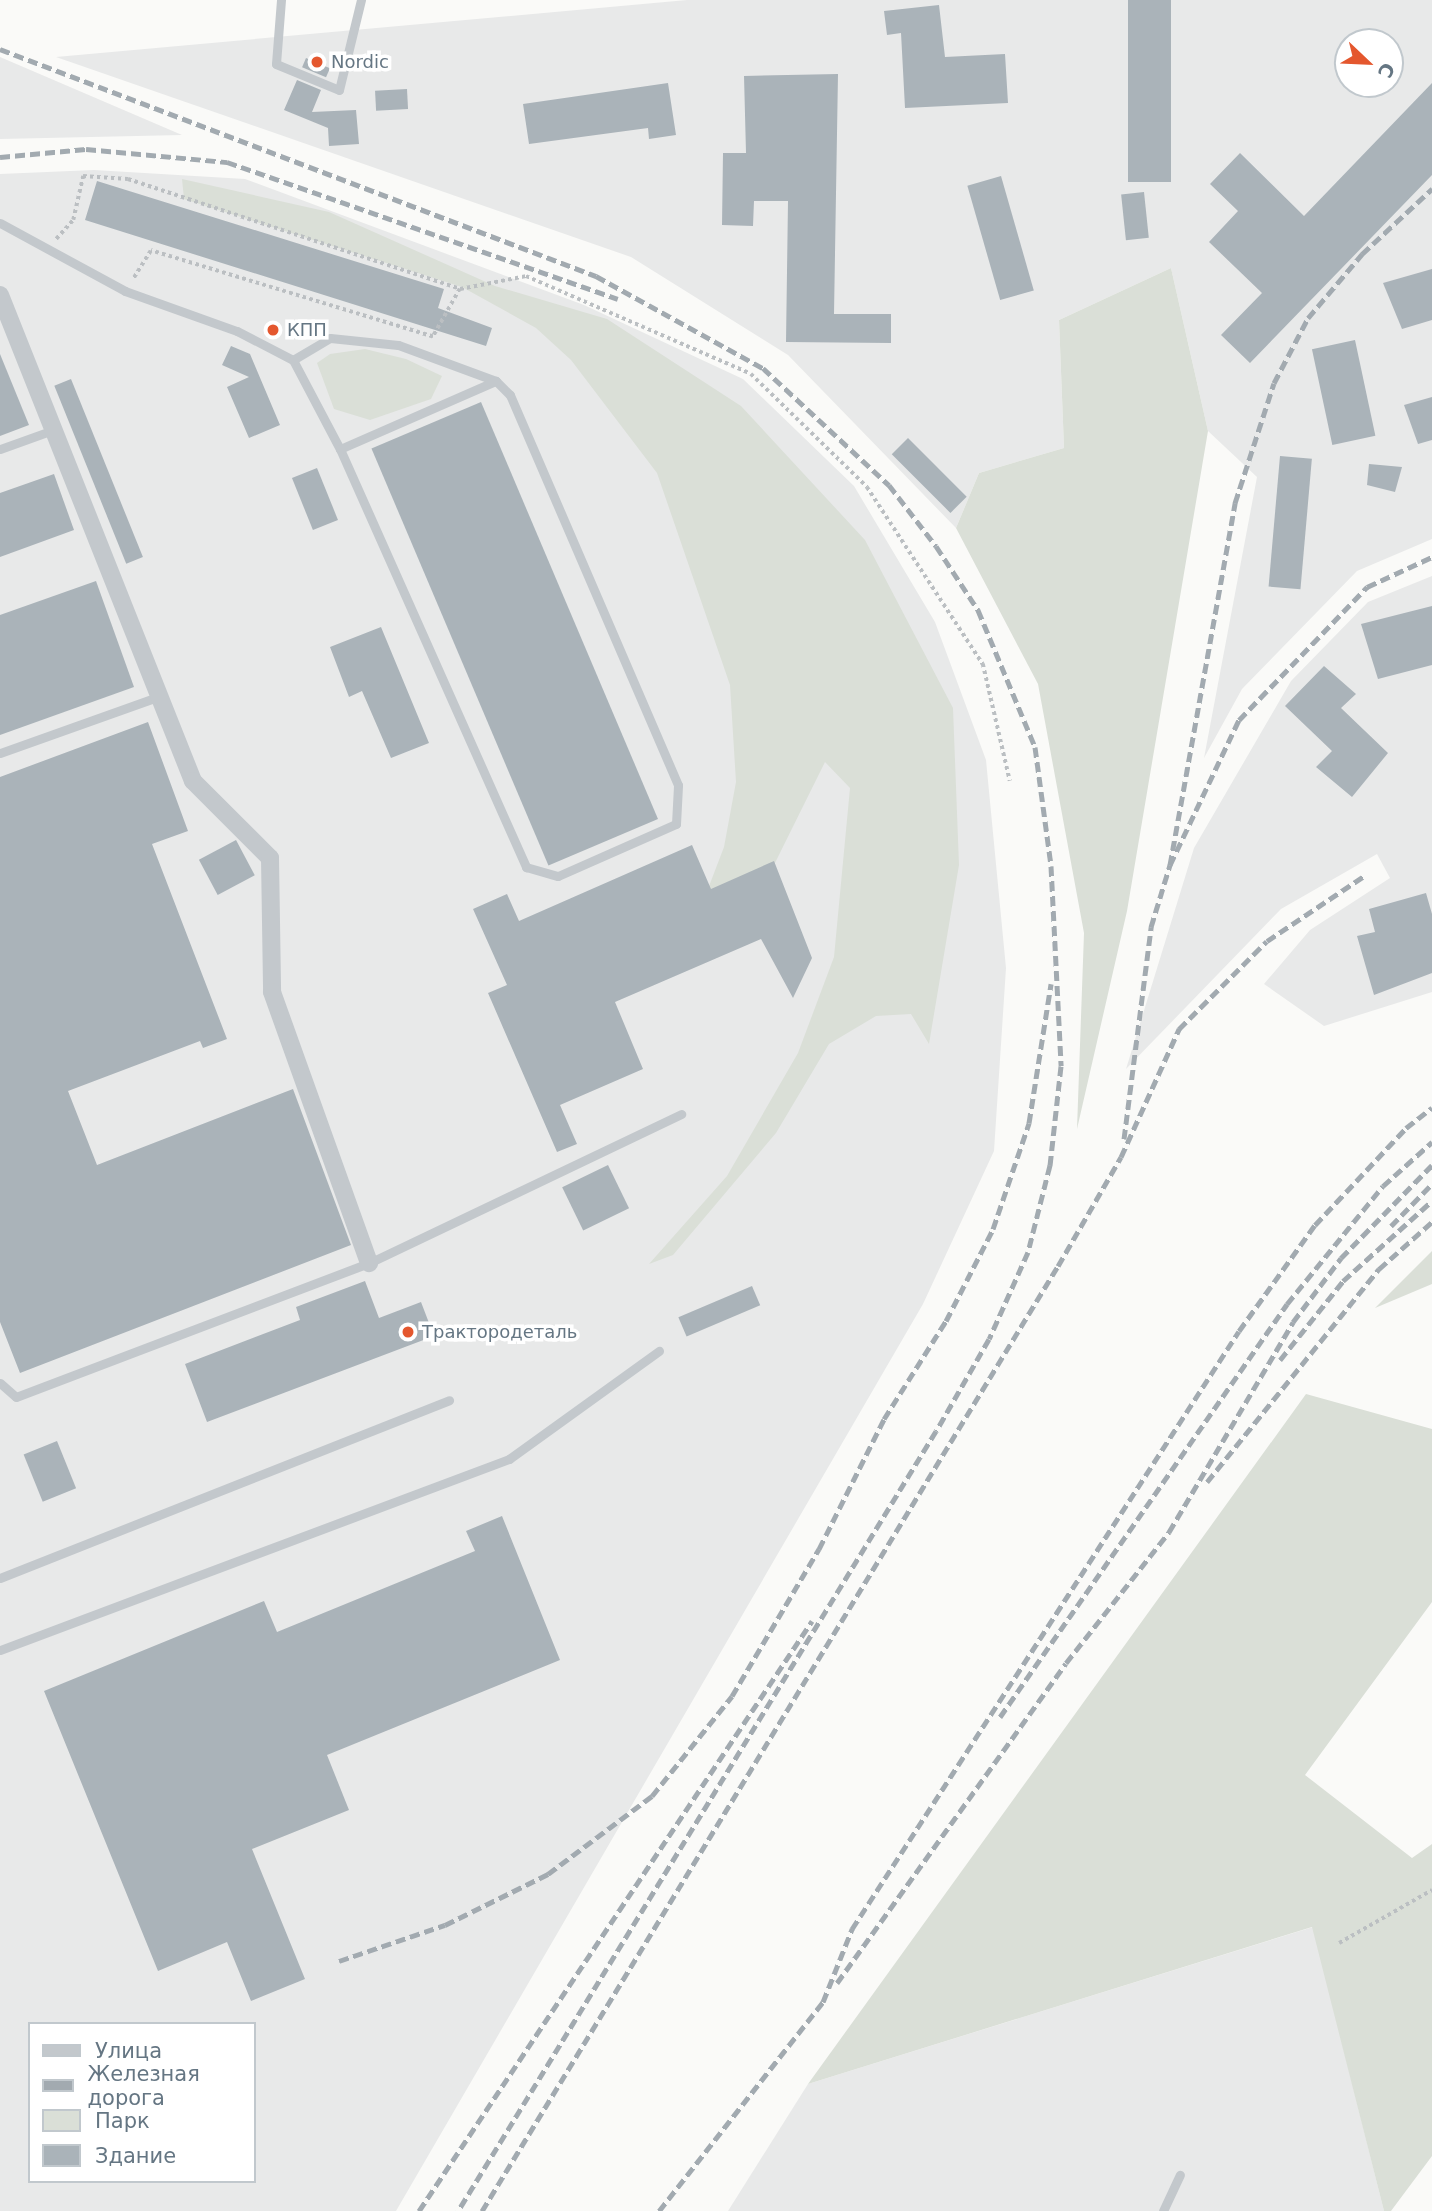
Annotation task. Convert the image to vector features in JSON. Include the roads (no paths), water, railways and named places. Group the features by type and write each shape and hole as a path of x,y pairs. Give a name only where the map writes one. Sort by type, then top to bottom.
{"street":[{"path":"0,295 157,697 194,781 270,858 272,992 369,1263"}],"lane":[{"path":"281,0 276,64 339,90 361,0"},
{"path":"0,223 44,252 125,291 237,331 293,360 340,449 526,867 558,876 676,824 678,785 510,394 496,380 398,345 330,338 293,360"},
{"path":"340,449 496,380"},
{"path":"0,449 53,430"},
{"path":"0,753 157,697"},
{"path":"0,1383 16,1398 369,1263 681,1114"},
{"path":"0,1650 509,1459 659,1351"},
{"path":"0,1578 449,1401"},
{"path":"1163,2211 1180,2175"}],"railway":[{"path":"0,49 596,276 763,368 889,485 936,546 978,610 1035,747 1051,866 1061,1066 1050,1165 1028,1252 989,1339 936,1431 458,2211"},
{"path":"0,157 86,149 227,162 618,299"},
{"path":"1170,865 1235,503 1274,383 1308,318 1362,254 1432,189"},
{"path":"1124,1139 1151,927 1170,865 1239,720 1367,587 1432,557"},
{"path":"482,2211 1058,1266 1121,1157 1179,1029 1267,941 1364,876"},
{"path":"339,1961 445,1925 548,1874 652,1796 732,1696 819,1549 884,1419 946,1321 993,1229 1029,1123 1051,984"},
{"path":"659,2211 823,2002 852,1929 1239,1331 1315,1225 1406,1128 1432,1108"},
{"path":"1000,1717 1287,1304 1383,1186 1432,1142"},
{"path":"837,1983 1066,1663 1169,1532 1293,1322 1341,1258 1432,1165"},
{"path":"1391,1226 1432,1184"},
{"path":"1280,1360 1343,1281 1432,1201"},
{"path":"1207,1482 1379,1269 1432,1222"},
{"path":"419,2211 812,1621"}],"place":[{"name":"Nordic","path":"317,62"},
{"name":"КПП","path":"273,330"},
{"name":"Трактородеталь","path":"408,1332"}]}
